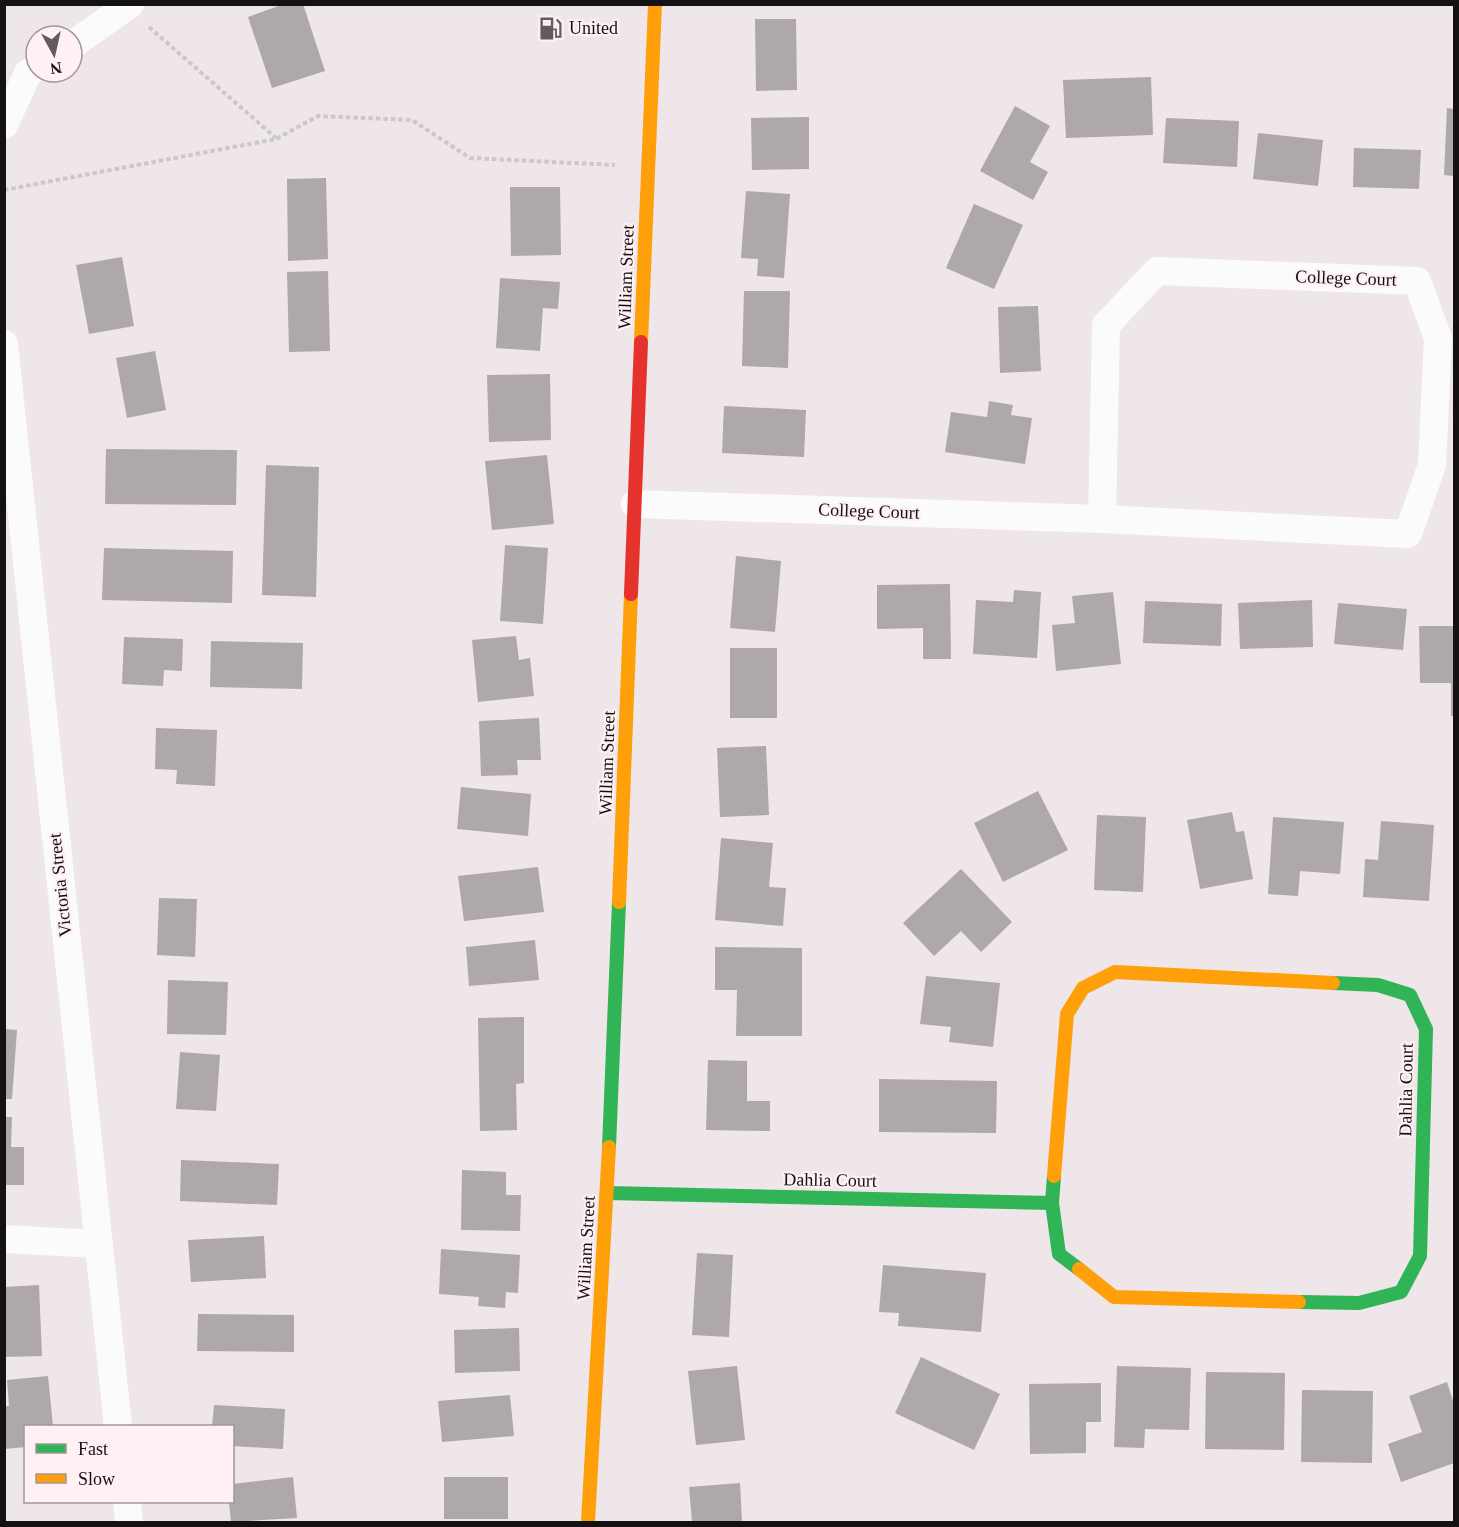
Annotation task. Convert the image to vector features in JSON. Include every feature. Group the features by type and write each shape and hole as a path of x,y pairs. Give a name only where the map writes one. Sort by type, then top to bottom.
{"street":[{"name":"William Street","path":"588,1522 608,1193 655,4"},
{"path":"84,37 129,6"},
{"path":"4,125 24,82"},
{"name":"College Court","path":"635,504 1102,519 1407,534 1432,465 1438,338 1417,282 1157,271 1106,325 1102,519"},
{"name":"Victoria Street","path":"4,344 97,1244 118,1425"},
{"name":"Dahlia Court","path":"1115,972 1378,985 1410,995 1426,1029 1420,1256 1401,1292 1359,1303 1114,1297 1059,1254 1052,1203 1067,1014 1083,988 1115,972"},
{"name":"Dahlia Court","path":"608,1193 1052,1203"},
{"path":"4,1239 97,1244"},
{"path":"127,1503 129,1522"}],"path":[{"path":"129,6 276,139"},
{"path":"4,190 276,139 318,116 412,120 470,158 648,166"}],"building":[{"path":"284,4 303,4 325,71 272,88 248,17"},
{"path":"755,19 796,19 797,90 756,91"},
{"path":"1151,77 1153,135 1066,138 1063,80"},
{"path":"1015,106 1050,126 1030,162 1048,172 1033,200 980,171"},
{"path":"1447,108 1454,109 1454,176 1444,175"},
{"path":"809,117 809,169 752,170 751,118"},
{"path":"1166,118 1239,121 1237,167 1163,163"},
{"path":"1258,133 1323,140 1318,186 1253,179"},
{"path":"1354,148 1421,150 1419,189 1353,187"},
{"path":"326,178 328,259 288,261 287,179"},
{"path":"510,187 560,187 561,255 511,256"},
{"path":"746,191 790,194 784,278 757,276 758,259 741,258"},
{"path":"974,204 1023,225 994,289 946,268"},
{"path":"122,257 134,326 89,334 76,265"},
{"path":"328,271 330,351 289,352 287,272"},
{"path":"500,278 560,282 558,309 543,308 540,351 496,348"},
{"path":"744,291 790,291 788,368 742,366"},
{"path":"1038,306 1041,371 1000,373 998,307"},
{"path":"155,351 166,410 127,418 116,358"},
{"path":"550,374 551,440 489,442 487,375"},
{"path":"989,401 1013,405 1011,415 1032,418 1025,464 945,452 951,412 987,417"},
{"path":"724,406 806,410 804,457 722,453"},
{"path":"106,449 237,450 236,505 105,504"},
{"path":"547,455 554,524 492,530 485,461"},
{"path":"266,465 319,467 316,597 262,595"},
{"path":"505,545 548,548 543,624 500,621"},
{"path":"104,548 233,551 232,603 102,600"},
{"path":"736,556 781,561 775,632 730,628"},
{"path":"950,584 951,659 923,659 923,628 877,629 877,585"},
{"path":"1014,590 1041,592 1037,658 973,654 976,600 1013,602"},
{"path":"1113,592 1121,664 1056,671 1052,625 1075,623 1072,596"},
{"path":"1312,600 1313,647 1240,649 1238,603"},
{"path":"1145,601 1222,604 1221,646 1143,643"},
{"path":"1338,603 1407,609 1403,650 1334,644"},
{"path":"1419,626 1454,626 1454,716 1451,716 1451,683 1420,683"},
{"path":"516,636 519,660 530,658 534,696 478,702 472,640"},
{"path":"124,637 183,639 182,671 164,670 163,686 122,684"},
{"path":"211,641 303,643 302,689 210,687"},
{"path":"730,648 777,648 777,718 730,718"},
{"path":"539,718 541,760 517,760 518,775 481,776 479,721"},
{"path":"156,728 217,730 215,786 176,784 177,770 155,769"},
{"path":"766,746 769,815 720,817 717,748"},
{"path":"461,787 531,794 528,836 457,829"},
{"path":"1038,791 1068,850 1003,882 974,823"},
{"path":"1232,812 1236,832 1244,831 1253,879 1200,889 1187,820"},
{"path":"1097,815 1146,817 1143,892 1094,890"},
{"path":"1273,817 1344,822 1340,874 1300,871 1298,896 1268,894"},
{"path":"1381,821 1434,825 1429,901 1363,897 1365,859 1378,860"},
{"path":"721,838 773,843 769,887 786,888 783,926 715,920"},
{"path":"538,867 544,912 464,921 458,876"},
{"path":"961,869 1012,922 981,952 961,931 934,956 903,923"},
{"path":"159,898 197,899 195,957 157,955"},
{"path":"535,940 539,980 469,986 466,947"},
{"path":"715,947 802,948 802,1036 736,1036 737,990 715,990"},
{"path":"926,976 1000,983 993,1047 949,1042 951,1027 920,1024"},
{"path":"168,980 228,982 226,1035 167,1034"},
{"path":"524,1017 524,1083 516,1084 517,1130 480,1131 478,1018"},
{"path":"4,1029 17,1030 12,1099 4,1099"},
{"path":"180,1052 220,1055 216,1111 176,1109"},
{"path":"708,1060 747,1061 747,1101 770,1101 770,1131 706,1130"},
{"path":"879,1079 997,1081 996,1133 879,1132"},
{"path":"4,1117 12,1117 11,1147 24,1147 24,1185 4,1185"},
{"path":"181,1160 279,1164 277,1205 180,1201"},
{"path":"462,1170 506,1172 506,1195 521,1195 520,1231 461,1230"},
{"path":"264,1236 266,1278 191,1282 188,1240"},
{"path":"441,1249 520,1255 518,1293 506,1292 505,1308 478,1306 479,1297 439,1294"},
{"path":"697,1253 733,1255 729,1337 692,1335"},
{"path":"883,1265 986,1273 981,1332 898,1326 899,1313 879,1312"},
{"path":"39,1285 42,1356 4,1357 4,1287"},
{"path":"198,1314 294,1315 294,1352 197,1351"},
{"path":"519,1328 520,1371 455,1373 454,1330"},
{"path":"921,1357 1000,1394 974,1450 895,1413"},
{"path":"737,1366 745,1440 696,1445 688,1371"},
{"path":"1117,1366 1191,1368 1189,1430 1145,1429 1144,1448 1114,1447"},
{"path":"1206,1372 1285,1373 1284,1450 1205,1449"},
{"path":"48,1376 53,1425 24,1425 24,1447 4,1449 4,1406 9,1406 7,1380"},
{"path":"1447,1382 1454,1404 1454,1463 1401,1482 1388,1444 1422,1432 1409,1396"},
{"path":"1101,1383 1101,1422 1086,1422 1086,1453 1030,1454 1029,1384"},
{"path":"1302,1390 1373,1391 1372,1463 1301,1462"},
{"path":"510,1395 514,1436 442,1442 438,1401"},
{"path":"214,1405 285,1409 283,1449 234,1446 234,1425 212,1425"},
{"path":"293,1477 297,1518 231,1522 229,1503 234,1503 234,1484"},
{"path":"444,1477 508,1477 508,1519 444,1519"},
{"path":"740,1483 742,1522 692,1522 689,1487"}],"traffic: fast":[{"path":"609,1147 619,902"},
{"path":"1299,1302 1359,1303 1401,1292 1420,1256 1426,1029 1410,995 1378,985 1333,983"},
{"path":"607,1193 1052,1203 1054,1176"},
{"path":"1052,1203 1059,1254 1079,1269"}],"traffic: slow":[{"path":"641,342 655,4"},
{"path":"619,902 631,594"},
{"path":"1054,1176 1067,1014 1083,988 1115,972 1333,983"},
{"path":"588,1522 609,1147"},
{"path":"1079,1269 1114,1297 1299,1302"}],"traffic: jam":[{"path":"631,594 641,342"}],"place":[{"name":"United","path":"551,28"}]}
